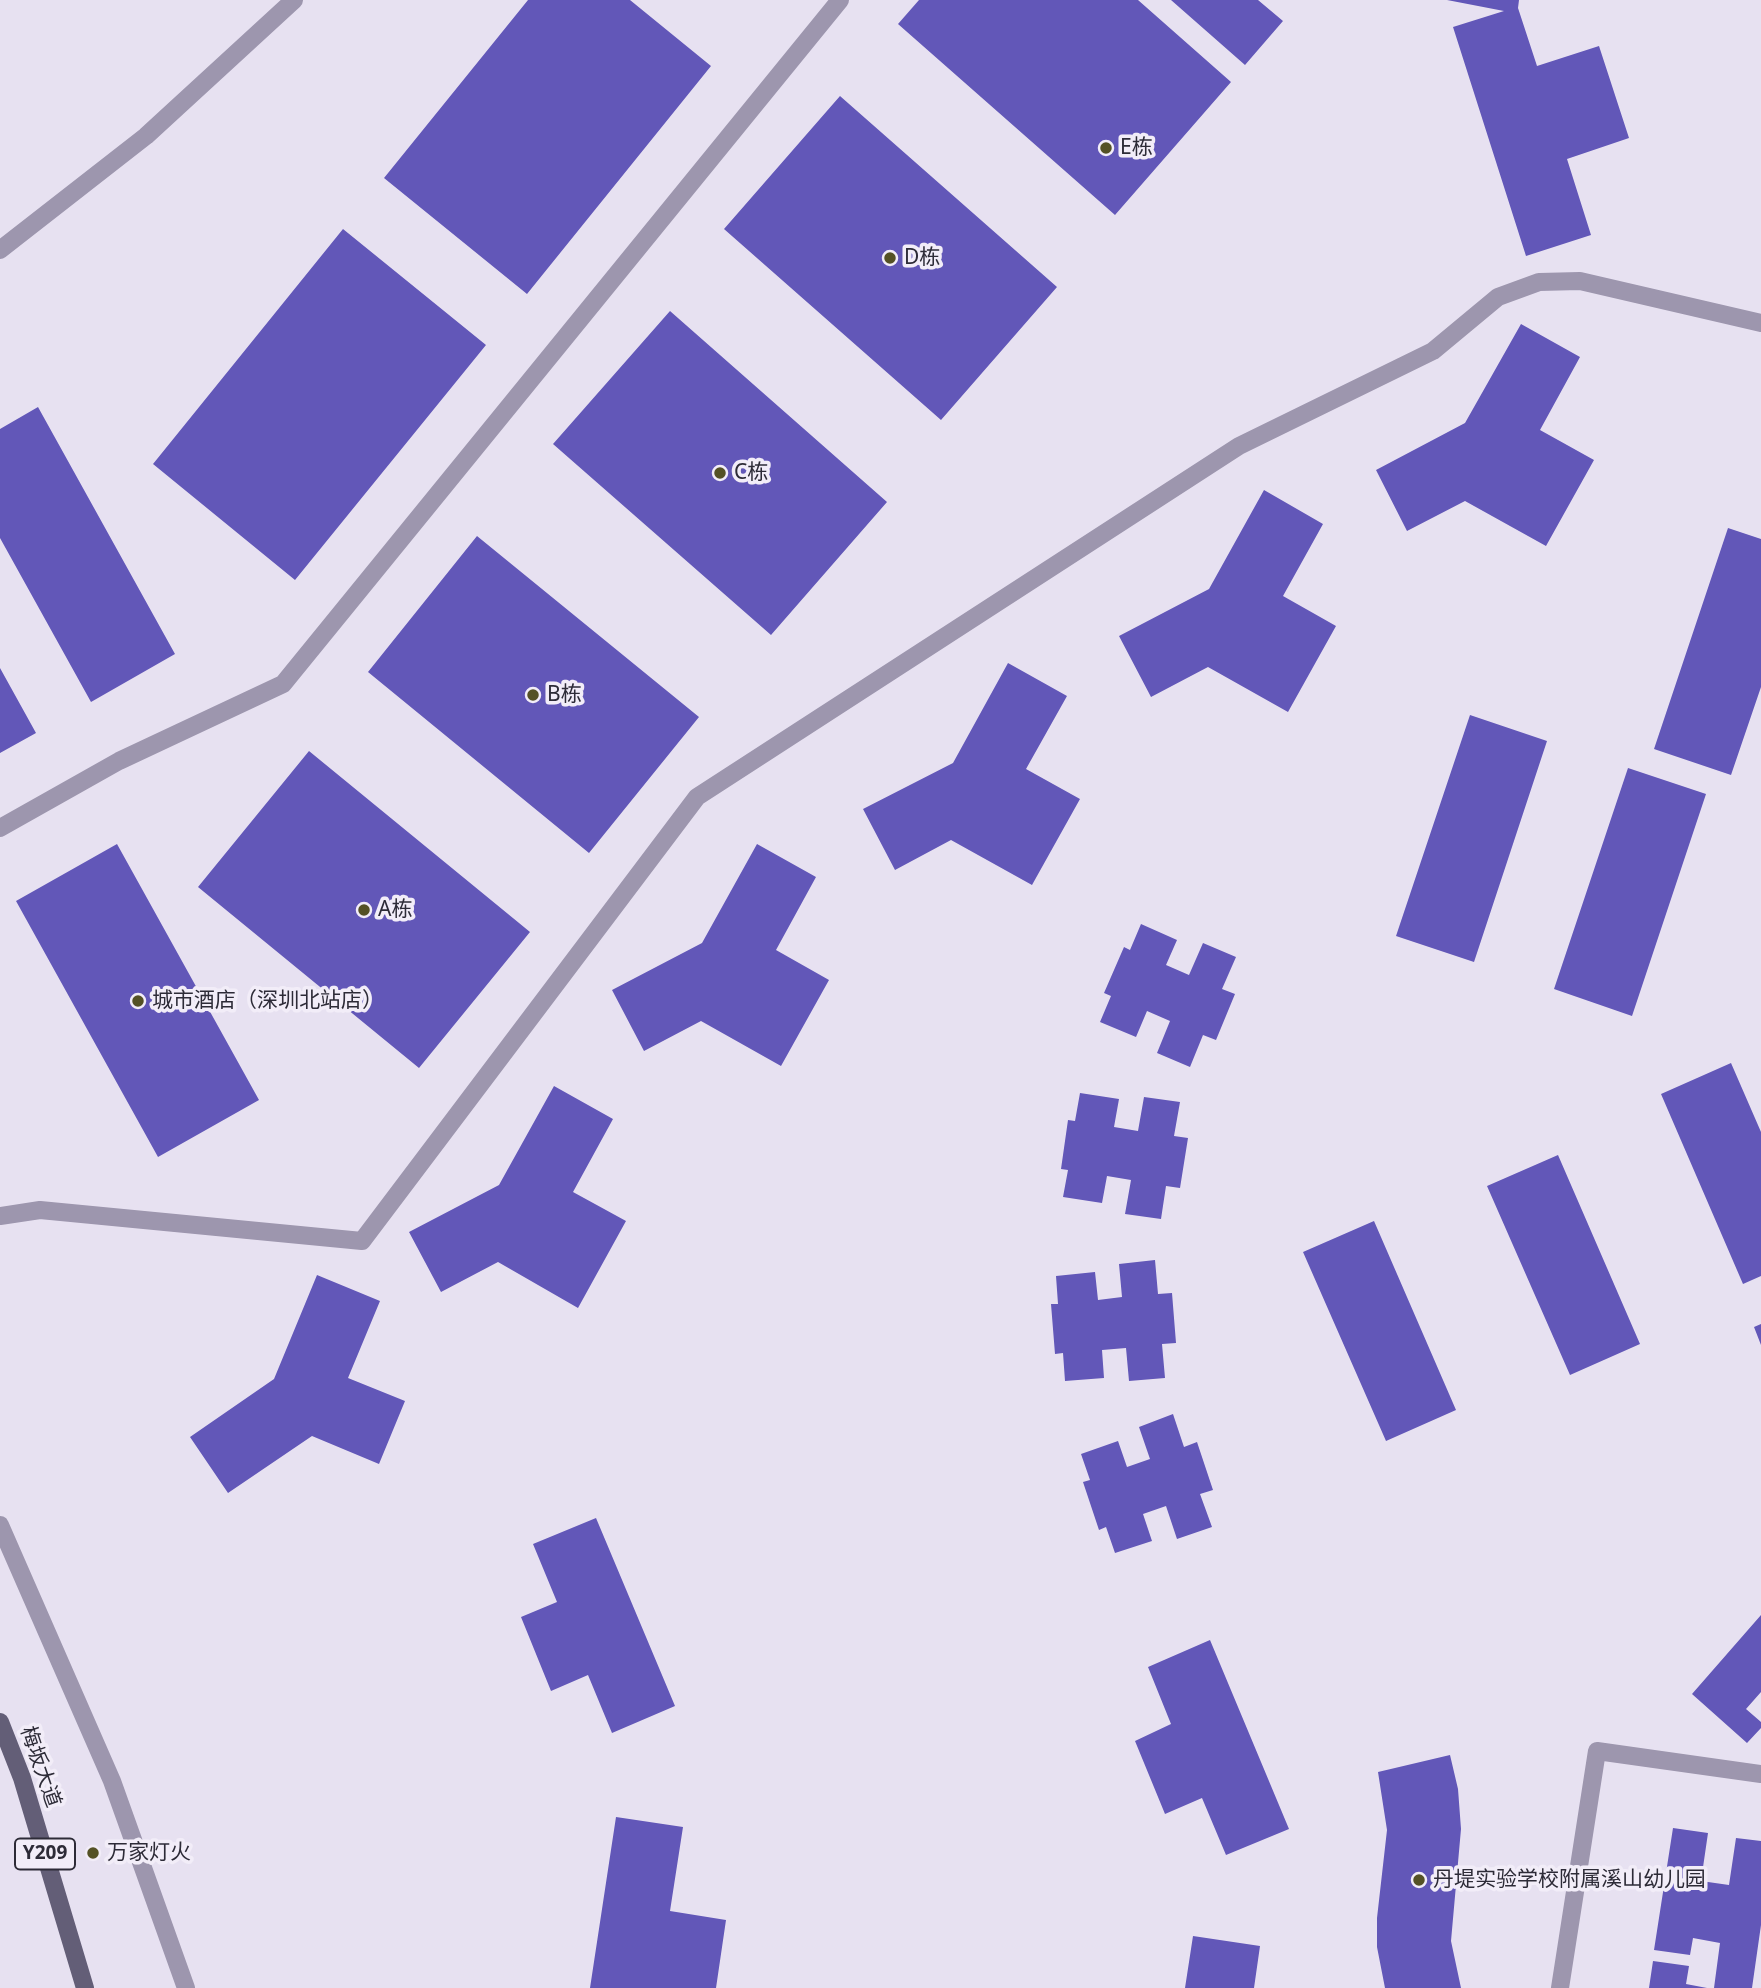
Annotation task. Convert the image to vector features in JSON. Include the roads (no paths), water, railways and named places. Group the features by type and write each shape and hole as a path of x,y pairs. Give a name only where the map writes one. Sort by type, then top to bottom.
{"main road":[{"name":"梅坂大道","path":"0,1722 22,1778 85,1988"}],"street":[{"path":"0,250 146,136 294,0"},
{"path":"0,828 119,761 283,684 840,0"},
{"path":"0,1216 40,1210 362,1241 697,797 1238,446 1433,351 1498,297 1539,282 1580,281 1761,323"},
{"path":"0,1525 112,1781 186,1988"},
{"path":"1560,1988 1597,1751 1761,1774"}],"place":[{"name":"E栋","path":"1106,148"},
{"name":"D栋","path":"890,258"},
{"name":"C栋","path":"720,473"},
{"name":"B栋","path":"533,695"},
{"name":"A栋","path":"364,910"},
{"name":"城市酒店（深圳北站店）","path":"138,1001"},
{"name":"万家灯火","path":"93,1853"},
{"name":"丹堤实验学校附属溪山幼儿园","path":"1419,1880"}]}
